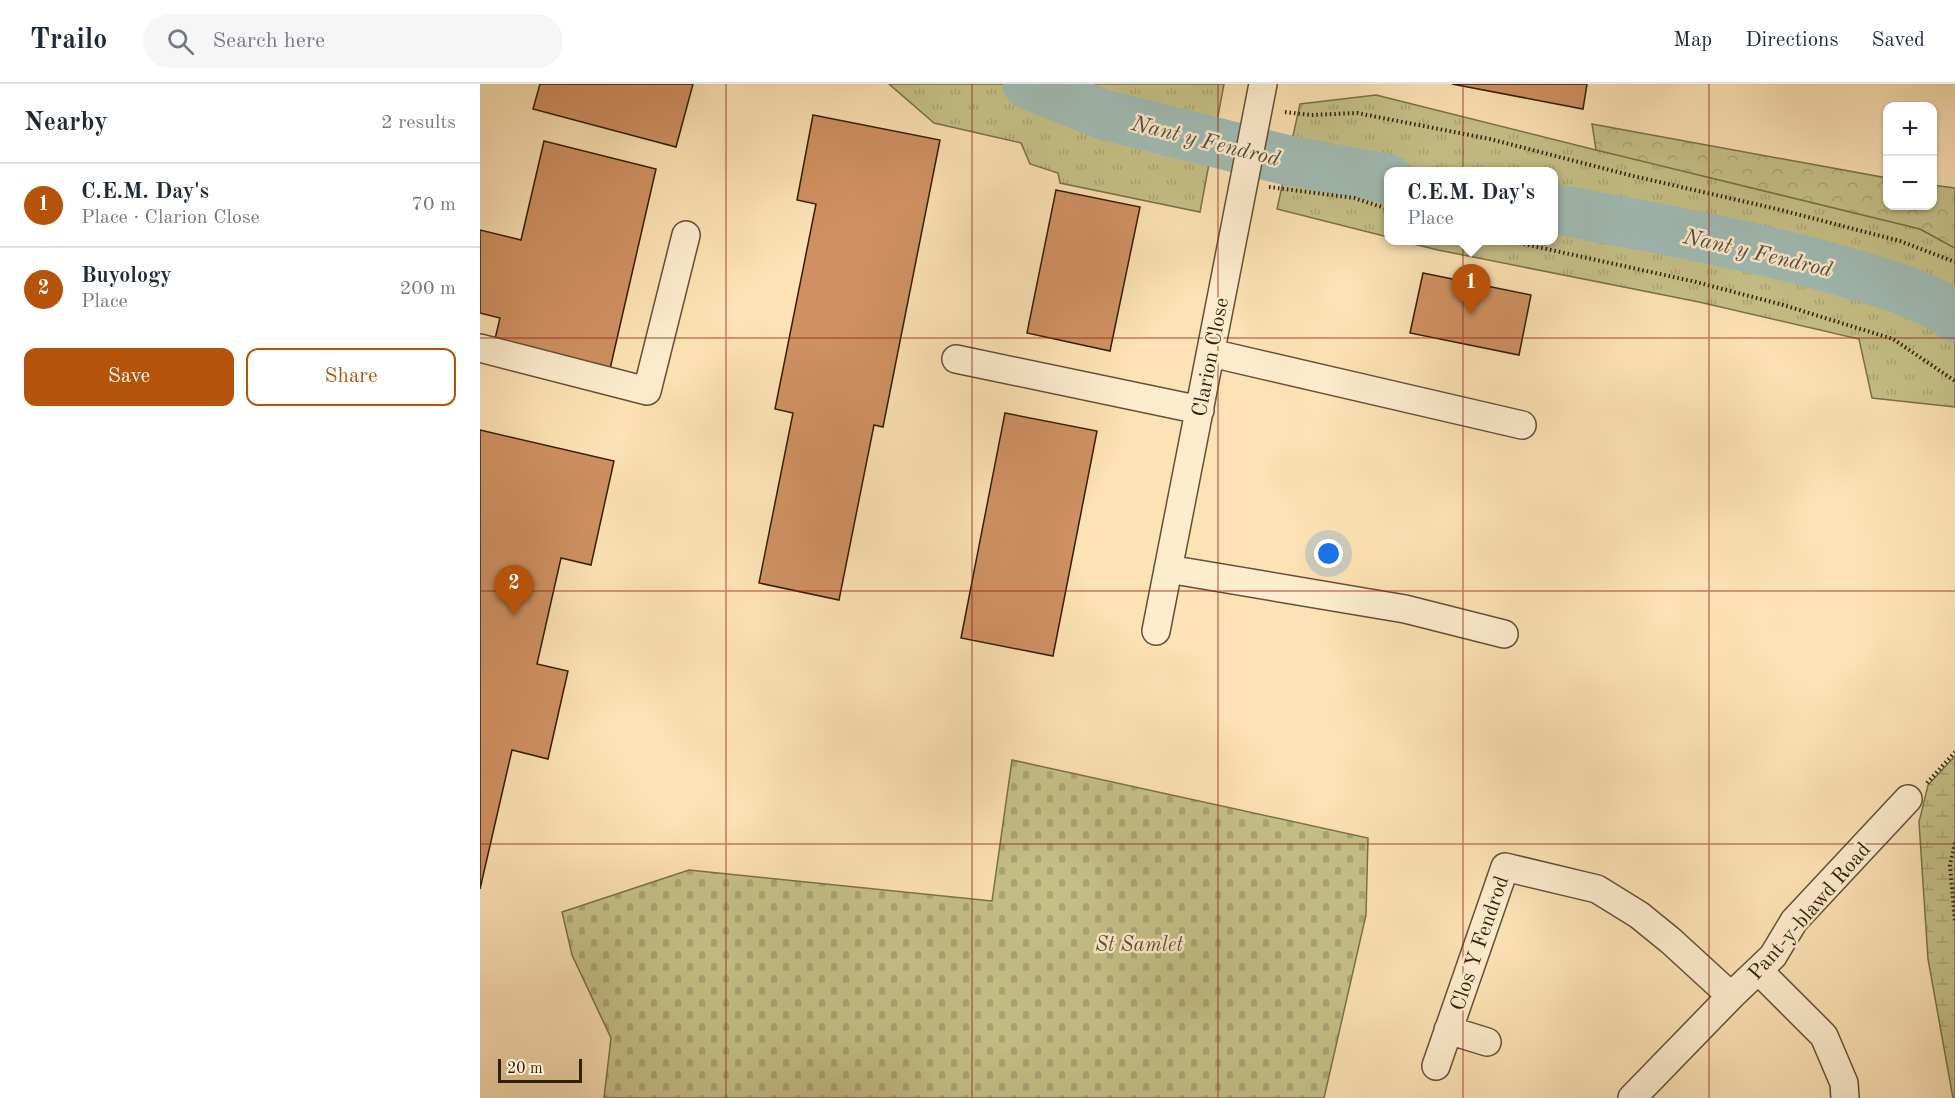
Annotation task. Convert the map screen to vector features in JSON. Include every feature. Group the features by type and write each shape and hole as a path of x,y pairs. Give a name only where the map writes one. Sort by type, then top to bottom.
{"street":[{"name":"Clarion Close","path":"1156,631 1261,97"},
{"path":"480,348 647,391 686,235"},
{"path":"1211,353 1522,425"},
{"path":"956,359 1200,410"},
{"path":"1168,569 1405,609 1504,634"},
{"name":"Pant-y-blawd Road","path":"1632,1098 1773,956 1794,921 1908,799"},
{"name":"Clos Y Fendrod","path":"1436,1066 1505,867 1597,889 1639,915 1731,996"},
{"path":"1759,971 1824,1036 1844,1083 1845,1098"},
{"path":"1448,1030 1487,1042"}],"path":[{"path":"1261,97 1311,115 1357,112 1490,139 1633,176 1781,210 1900,242 1955,262"},
{"path":"1246,181 1354,198 1384,207"},
{"path":"1529,245 1696,282 1783,305 1893,339 1955,381"},
{"path":"1908,799 1924,786 1955,752"},
{"path":"1955,843 1950,865 1955,921"}],"green space":[{"path":"889,84 1224,84 1200,212 1060,183 1058,173 1030,164 1021,143 934,123"},
{"path":"1376,95 1596,150 1845,207 1920,229 1955,248 1955,407 1872,398 1859,339 1699,302 1417,245 1558,245 1558,167 1384,167 1384,236 1277,209 1300,104"},
{"path":"1592,124 1883,177 1883,210 1937,210 1937,186 1955,188 1955,248 1920,229 1596,150"},
{"path":"1955,756 1955,1098 1953,1098 1928,959 1919,822 1928,785"},
{"name":"St Samlet","path":"1012,760 1368,838 1366,915 1324,1098 604,1098 611,1038 572,955 562,912 689,870 992,901"}],"building":[{"path":"540,84 693,84 676,147 533,109"},
{"path":"1452,84 1587,84 1583,109"},
{"path":"813,115 940,140 883,427 874,425 839,600 759,583 793,413 775,409 816,204 797,200"},
{"path":"544,141 656,169 610,369 495,339 500,318 480,313 480,230 521,240"},
{"path":"1056,190 1140,207 1110,351 1027,333"},
{"path":"1423,273 1531,295 1519,355 1410,333"},
{"path":"1005,413 1097,431 1053,656 961,638"},
{"path":"480,430 614,461 591,565 561,558 537,664 568,671 548,759 512,750 480,889"}],"waterway":[{"name":"Nant y Fendrod","path":"1028,84 1101,114 1286,160 1384,178"},
{"name":"Nant y Fendrod","path":"1558,210 1700,237 1809,262 1917,295 1955,317"}],"place":[{"name":"C.E.M. Day's","path":"1471,314"},
{"name":"Buyology","path":"514,615"}]}
